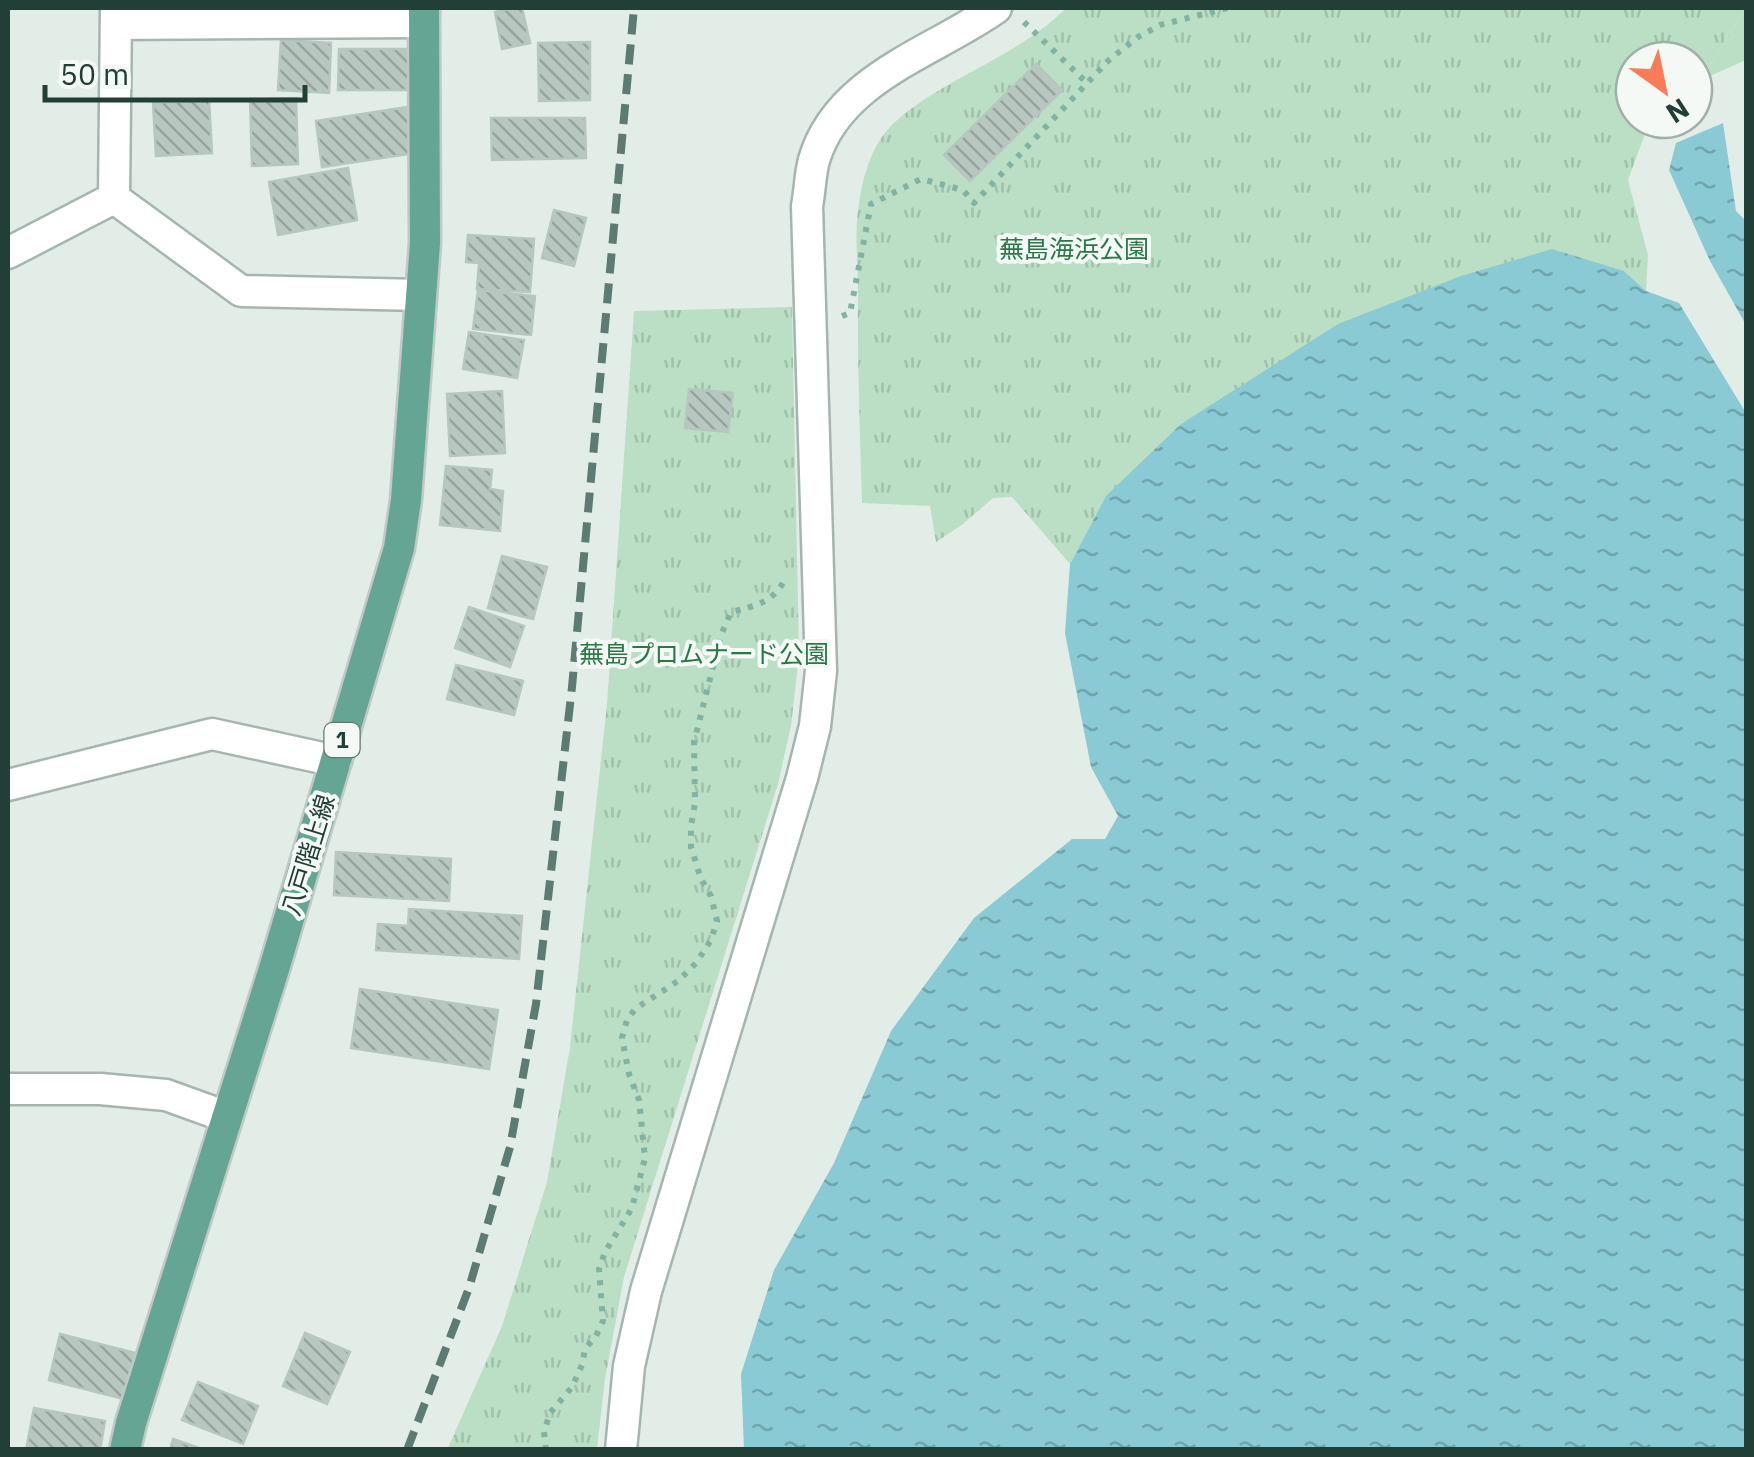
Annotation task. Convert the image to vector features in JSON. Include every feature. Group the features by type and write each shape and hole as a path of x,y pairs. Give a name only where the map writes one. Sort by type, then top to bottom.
{"main road":[{"name":"八戸階上線","path":"125,1450 399,548 425,244 424,15"}],"street":[{"path":"621,1450 629,1366 646,1291 816,726 820,672 808,206 814,160 827,129 851,100 877,78 996,8"},
{"path":"114,198 116,16 424,15"},
{"path":"114,198 241,292 421,295"},
{"path":"8,253 114,198"},
{"path":"8,785 212,734 336,761"},
{"path":"8,1089 100,1088 166,1096 227,1117"}],"path":[{"path":"834,318 850,312 871,204 921,179 963,190 974,203 1109,60 1160,26 1228,8"},
{"path":"1024,22 1088,83"},
{"path":"546,1450 544,1432 550,1414 572,1387 585,1349 604,1321 599,1269 632,1208 645,1158 639,1100 622,1038 627,1020 635,1008 678,981 696,964 712,940 718,921 691,847 691,826 695,803 694,742 721,635 732,612 762,604 775,595 786,572"}],"green space":[{"name":"蕪島海浜公園","path":"1066,8 1746,8 1714,59 1714,40 1614,40 1614,140 1643,140 1628,180 1648,255 1646,291 1624,271 1106,496 1070,564 1012,497 993,498 936,542 930,506 862,503 856,235 866,171 895,122 1047,25"},
{"path":"1746,8 1746,60 1714,74 1714,59"},
{"name":"蕪島プロムナード公園","path":"792,307 799,655 791,726 778,784 624,1277 597,1449 447,1450 502,1326 547,1182 570,1047 607,704 634,311"}],"water":[{"path":"1723,123 1736,211 1746,221 1746,325 1710,261 1669,170 1676,143 1714,140 1714,127"},
{"path":"1552,249 1624,271 1646,291 1679,303 1746,413 1746,1449 744,1449 741,1374 774,1270 834,1163 891,1031 974,918 1072,839 1105,839 1118,816 1091,767 1065,633 1070,564 1106,496 1181,424 1338,324 1461,276"}],"building":[{"path":"522,8 530,43 502,49 495,12"},
{"path":"281,40 331,43 329,93 278,90"},
{"path":"590,42 590,100 539,101 538,43"},
{"path":"339,49 410,49 410,90 338,90"},
{"path":"1036,64 1062,90 970,181 944,155"},
{"path":"296,98 298,164 252,166 250,99"},
{"path":"209,100 212,153 156,156 153,103"},
{"path":"408,107 415,153 322,167 316,121"},
{"path":"491,118 585,118 586,158 492,160"},
{"path":"348,168 357,220 278,235 269,182"},
{"path":"554,210 586,218 574,266 542,258"},
{"path":"468,235 534,239 530,292 477,289 479,263 466,262"},
{"path":"478,290 535,296 531,335 473,329"},
{"path":"469,332 524,340 517,378 463,369"},
{"path":"689,389 733,393 728,432 685,428"},
{"path":"502,391 505,453 450,456 447,394"},
{"path":"446,466 492,470 490,489 503,491 500,531 440,525"},
{"path":"502,556 547,567 533,619 488,608"},
{"path":"469,607 524,626 510,667 455,648"},
{"path":"456,665 523,681 514,715 447,699"},
{"path":"336,852 451,859 449,901 334,895"},
{"path":"409,909 522,916 519,959 376,950 378,924 408,926"},
{"path":"360,989 498,1010 489,1069 351,1048"},
{"path":"305,1333 350,1352 327,1404 283,1386"},
{"path":"60,1334 135,1353 124,1399 49,1380"},
{"path":"198,1382 258,1406 243,1444 182,1420"},
{"path":"34,1408 105,1421 100,1450 26,1450"},
{"path":"173,1439 205,1450 170,1450"}],"railway":[{"path":"407,1450 469,1288 510,1147 536,1004 572,687 634,8"}]}
